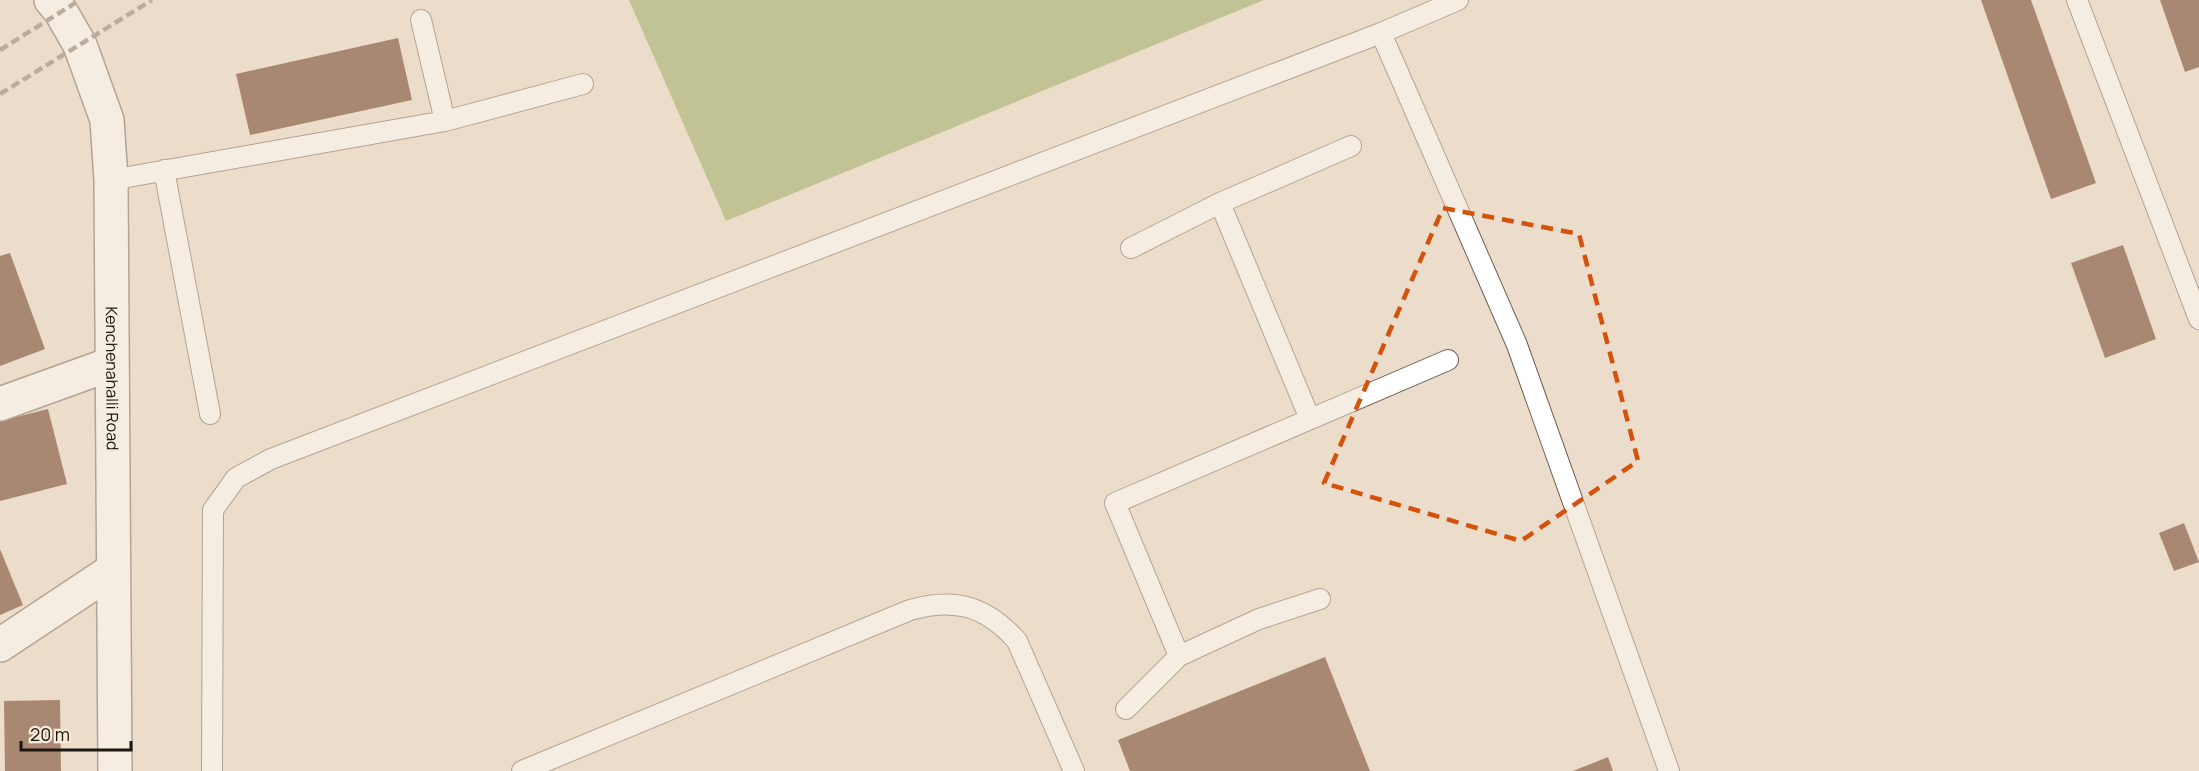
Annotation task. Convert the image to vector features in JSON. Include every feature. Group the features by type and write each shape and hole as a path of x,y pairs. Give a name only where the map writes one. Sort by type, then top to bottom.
{"street":[{"name":"Kenchenahalli Road","path":"51,0 61,12 80,45 107,120 111,180 114,771"},
{"path":"0,404 111,364"},
{"path":"0,645 113,570"}],"lane":[{"path":"212,771 213,510 236,478 271,459 1381,33 1458,0"},
{"path":"2077,0 2199,319"},
{"path":"421,20 445,121"},
{"path":"1381,33 1517,345 1669,771"},
{"path":"111,180 445,121 584,84"},
{"path":"1131,248 1220,204 1352,146"},
{"path":"164,170 210,414"},
{"path":"1220,204 1311,419"},
{"path":"1179,656 1115,503 1448,360"},
{"path":"1126,709 1179,656 1259,619 1320,599"},
{"path":"522,771 910,610 942,603 958,604 991,616 1017,641 1074,771"}],"highlighted area":[{"path":"1443,208 1579,234 1638,461 1521,541 1324,483"}],"shaded area":[{"path":"629,0 1264,0 726,221"}],"building":[{"path":"1981,0 2031,0 2096,183 2051,199"},
{"path":"2160,0 2199,0 2199,67 2185,72"},
{"path":"398,38 412,100 250,135 236,74"},
{"path":"2123,245 2156,339 2105,358 2071,263"},
{"path":"10,253 45,349 0,366 0,256"},
{"path":"48,409 67,484 0,501 0,421"},
{"path":"2184,523 2199,562 2174,571 2159,533"},
{"path":"0,549 23,605 0,615"},
{"path":"1325,657 1370,771 1130,771 1118,740"},
{"path":"60,700 61,771 5,771 4,701"},
{"path":"1608,757 1613,771 1573,771"}],"railway":[{"path":"0,50 80,0"},
{"path":"0,94 152,0"}]}
